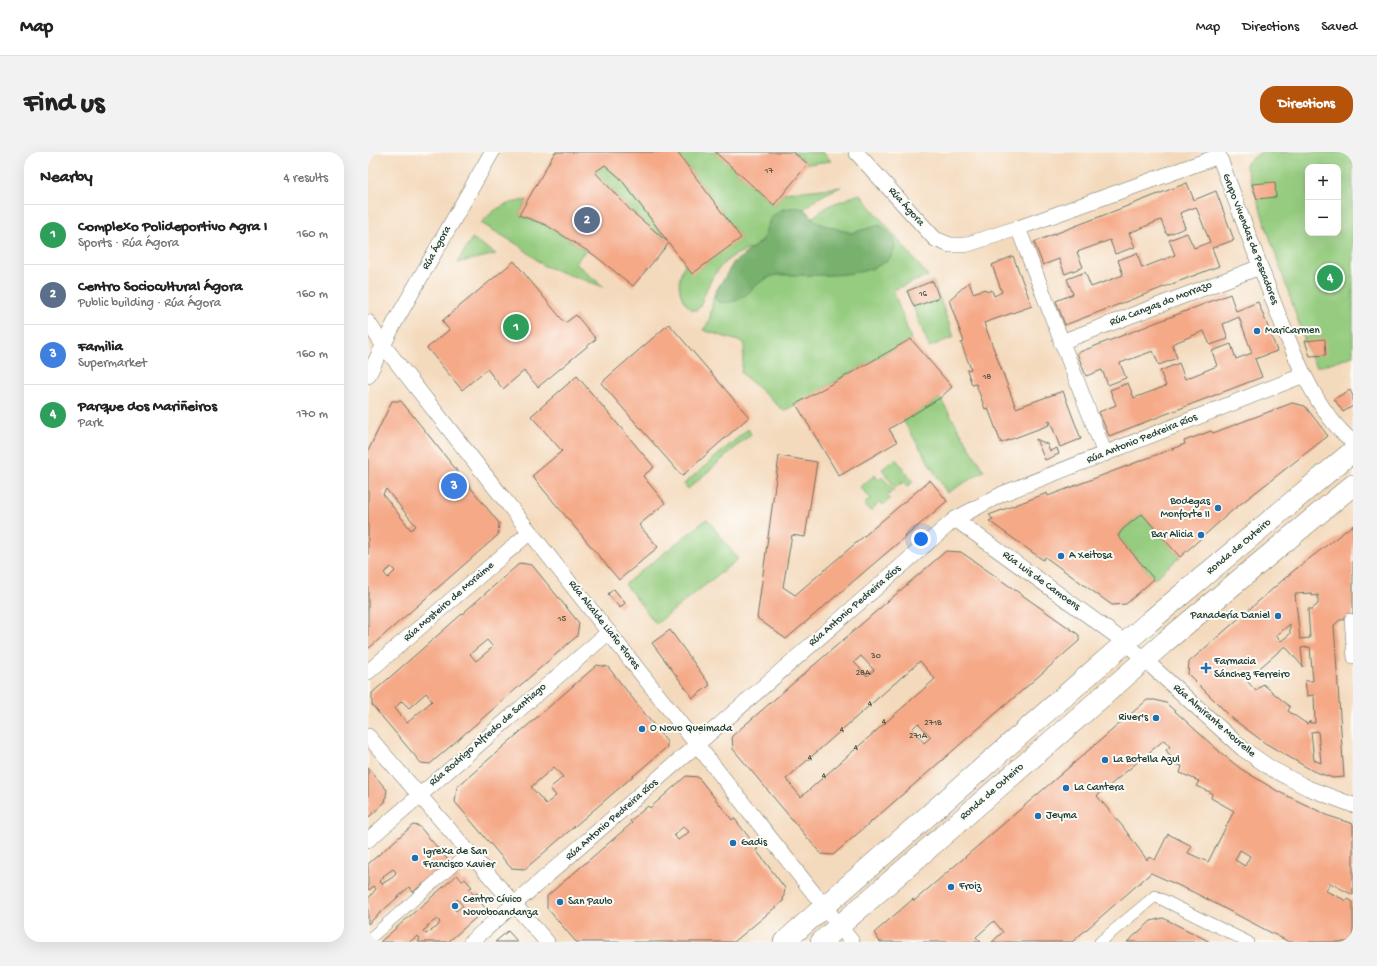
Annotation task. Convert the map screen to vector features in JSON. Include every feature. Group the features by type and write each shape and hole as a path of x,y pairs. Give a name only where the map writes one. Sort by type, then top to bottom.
{"main road":[{"name":"Ronda de Outeiro","path":"784,942 1126,643 1353,451"},
{"name":"Ronda de Outeiro","path":"821,942 1145,659 1353,486"}],"street":[{"name":"Rúa Ágora","path":"368,376 383,345 492,152"},
{"name":"Rúa Ágora","path":"856,152 935,239 950,245 965,245"},
{"name":"Grupo Vivendas de Pescadores","path":"965,245 1018,228 1219,156 1260,267 1304,375 1343,434 1353,442"},
{"path":"1018,228 1105,454"},
{"name":"Rúa Cangas do Morrazo","path":"1061,342 1260,267"},
{"name":"Rúa Alcalde Liaño Flores","path":"368,322 383,345 824,906"},
{"name":"Rúa Antonio Pedreira Ríos","path":"471,942 955,519 1002,494 1304,375"},
{"name":"Rúa Luis de Camoens","path":"955,519 1126,643"},
{"name":"Rúa Mosteiro de Moraime","path":"368,672 530,532"},
{"path":"1350,619 1353,658"},
{"name":"Rúa Rodrigo Alfredo de Santiago","path":"368,840 609,632"},
{"path":"1126,643 1145,659"},
{"name":"Rúa Almirante Mourelle","path":"1145,659 1243,749 1272,769 1308,788 1353,805"},
{"path":"368,736 547,942"},
{"path":"368,940 469,852"},
{"path":"1100,942 1155,896 1248,942"},
{"path":"824,906 852,942"}],"green space":[{"path":"677,152 715,152 774,205 784,193 841,187 817,199 804,209 795,207 771,217 760,243 731,257 714,276 700,307 697,310 692,310 683,300 679,282 685,264 741,238"},
{"path":"793,152 823,152 831,161 808,164"},
{"path":"1261,152 1353,152 1353,356 1317,367 1310,356 1245,164"},
{"path":"605,165 620,178 669,243 631,211 595,172"},
{"path":"860,194 928,276 893,290 911,339 784,411 741,373 745,343 703,330 710,318 715,294 724,279 830,205"},
{"path":"527,200 519,215 546,225 586,250 575,263 604,287 544,266 520,246 481,223 496,209 507,204"},
{"path":"795,207 804,209 818,223 851,233 880,225 891,235 895,246 890,258 879,265 852,273 836,275 777,275 760,282 744,297 729,302 718,302 714,296 733,263 762,241 771,217 781,210"},
{"path":"472,238 496,254 457,263"},
{"path":"933,281 954,337 929,347 907,291"},
{"path":"940,398 984,471 947,493 903,420"},
{"path":"748,429 751,434 688,489 684,484"},
{"path":"896,459 913,482 907,487 903,482 895,488 882,469"},
{"path":"875,475 879,480 882,477 894,490 887,496 890,499 883,505 880,502 870,511 864,505 870,498 860,487"},
{"path":"1142,514 1180,557 1154,579 1118,536 1123,529"},
{"path":"707,519 738,559 656,624 625,584"}],"building":[{"path":"555,152 677,152 741,238 692,274 669,243 633,286 594,255 546,225 519,215","holes":["605,165 620,178 668,242 631,211 595,172"]},
{"path":"715,152 793,152 808,164 774,205"},
{"path":"1275,182 1276,197 1257,199 1252,184"},
{"path":"1187,183 1194,200 1216,191 1234,240 1212,248 1219,266 1065,325 1056,301 1073,294 1067,279 1085,272 1091,287 1123,275 1118,260 1137,253 1142,268 1175,255 1169,240 1187,233 1194,248 1210,242 1196,207 1180,213 1185,228 1167,235 1161,220 1129,233 1135,247 1115,254 1110,240 1077,252 1083,267 1065,274 1059,259 1043,265 1034,242"},
{"path":"1013,256 1032,306 984,323 1016,408 1063,391 1081,439 1060,447 1050,421 1048,422 1049,425 1001,443 988,408 985,409 976,384 972,385 967,370 971,369 961,343 964,342 949,300 969,282 973,293 985,289 987,292 992,290 994,296 1002,292 992,265"},
{"path":"514,261 565,323 576,315 596,339 538,387 524,371 503,389 487,369 462,390 427,348 449,330 442,321"},
{"path":"933,281 939,298 914,307 907,291"},
{"path":"1230,294 1236,311 1258,302 1268,327 1277,351 1255,359 1262,377 1109,436 1099,412 1116,405 1110,390 1128,383 1134,398 1166,386 1160,371 1179,363 1185,379 1217,366 1212,351 1231,344 1236,359 1252,353 1239,317 1223,324 1228,339 1210,345 1204,331 1172,344 1177,358 1159,365 1153,351 1120,363 1126,378 1108,385 1102,370 1086,376 1077,353"},
{"path":"669,324 749,417 682,476 601,383"},
{"path":"911,339 952,387 940,398 889,429 897,442 839,476 796,404"},
{"path":"1325,339 1326,355 1310,356 1305,341"},
{"path":"577,376 654,467 643,476 665,503 639,525 658,547 619,580 532,476 562,451 531,416"},
{"path":"1350,390 1353,396 1353,406 1343,412 1334,399"},
{"path":"392,401 401,401 499,523 498,535 368,649 368,451","holes":["386,489 416,526 411,530 383,494","391,567 395,571 388,578 384,573"]},
{"path":"1292,403 1305,406 1328,436 1234,509 1180,557 1142,514 1123,529 1118,536 1154,579 1126,604 1112,605 1045,557 1043,560 989,521 993,519 989,515 1047,493 1048,496 1185,444 1184,441 1211,431 1213,433"},
{"path":"1036,439 1047,444 1050,451 1057,448 1059,454 1045,460"},
{"path":"779,456 817,462 805,537 792,535 783,587 795,595 930,480 947,501 786,639 757,618"},
{"path":"1353,525 1353,619 1340,620 1334,625 1344,777 1333,778 1313,771 1265,743 1233,719 1188,674 1189,662 1292,572","holes":["1312,593 1312,596 1318,595 1318,604 1312,609 1308,609 1310,638 1300,639 1295,594","1290,624 1290,634 1281,641 1276,636","1285,646 1303,667 1301,648 1310,647 1313,681 1305,681 1307,696 1314,695 1315,723 1310,723 1310,721 1307,724 1288,711 1290,707 1263,684 1256,691 1246,680","1318,731 1321,763 1314,760 1311,732"]},
{"path":"946,551 961,552 1079,635 1079,641 833,855 821,854 733,749 732,736","holes":["861,656 874,670 867,676 854,662","920,661 935,679 801,797 786,779","918,723 931,737 924,743 912,729"]},
{"path":"520,563 532,565 579,623 577,636 430,764 421,763 372,705 372,693","holes":["487,640 493,647 476,661 470,654","426,693 432,701 407,723 395,708 402,701 409,708"]},
{"path":"614,589 625,603 620,608 608,594"},
{"path":"670,630 710,685 693,698 652,643"},
{"path":"597,665 608,667 667,742 667,747 525,869 511,868 455,802 457,787","holes":["554,767 563,777 550,788 556,796 546,804 531,787"]},
{"path":"1147,700 1155,700 1166,703 1221,753 1241,769 1279,792 1329,816 1353,824 1353,895 1330,883 1326,891 1347,901 1348,899 1353,902 1353,942 1289,942 1193,892 1151,873 1072,942 992,942 1003,932 994,921 976,937 981,942 880,942 874,933 913,899 914,901","holes":["1164,740 1170,747 1166,750 1171,757 1169,762 1182,766 1180,773 1199,781 1196,786 1212,793 1211,798 1234,811 1208,862 1188,853 1192,846 1168,834 1155,860 1149,857 1147,860 1123,827 1097,796","1240,850 1250,856 1245,866 1235,860"]},
{"path":"368,768 387,790 385,802 368,818"},
{"path":"686,776 698,777 732,820 734,818 785,888 783,901 734,942 576,942 547,908 547,896 632,823 630,821 648,806 650,808","holes":["684,826 689,832 678,840 674,835"]},
{"name":"Igrexa de San Francisco Xavier","path":"413,825 419,826 448,860 445,871 428,885 423,884 413,892 409,887 368,924 368,899 376,889 374,886 369,890 368,889 368,864","holes":["393,869 396,872 393,877 382,884 379,881"]},
{"path":"457,875 462,881 465,879 472,887 469,889 474,895 477,893 484,900 481,903 486,909 448,942 418,942 420,939 418,936 409,942 380,942","holes":["457,899 463,906 456,911 451,906","437,919 440,922 437,927 426,934 423,931"]},
{"path":"1163,918 1210,942 1127,942 1151,921"},
{"path":"508,931 518,942 495,942"}],"place":[{"name":"Centro Sociocultural Ágora","path":"587,220"},
{"name":"Parque dos Mariñeiros","path":"1330,278"},
{"name":"Complexo Polideportivo Agra I","path":"516,327"},
{"name":"MariCarmen","path":"1257,331"},
{"name":"Familia","path":"454,486"},
{"name":"Bodegas Monforte II","path":"1218,508"},
{"name":"Bar Alicia","path":"1201,535"},
{"name":"A Xeitosa","path":"1061,556"},
{"name":"Panadería Daniel","path":"1278,616"},
{"name":"Farmacia Sánchez Ferreiro","path":"1206,668"},
{"name":"River's","path":"1156,718"},
{"name":"O Novo Queimada","path":"642,729"},
{"name":"La Botella Azul","path":"1105,760"},
{"name":"La Cantera","path":"1066,788"},
{"name":"Jeyma","path":"1038,816"},
{"name":"Gadis","path":"733,843"},
{"name":"Igrexa de San Francisco Xavier","path":"415,858"},
{"name":"Froiz","path":"951,887"},
{"name":"San Paulo","path":"560,902"},
{"name":"Centro Cívico Novoboandanza","path":"455,906"}]}
